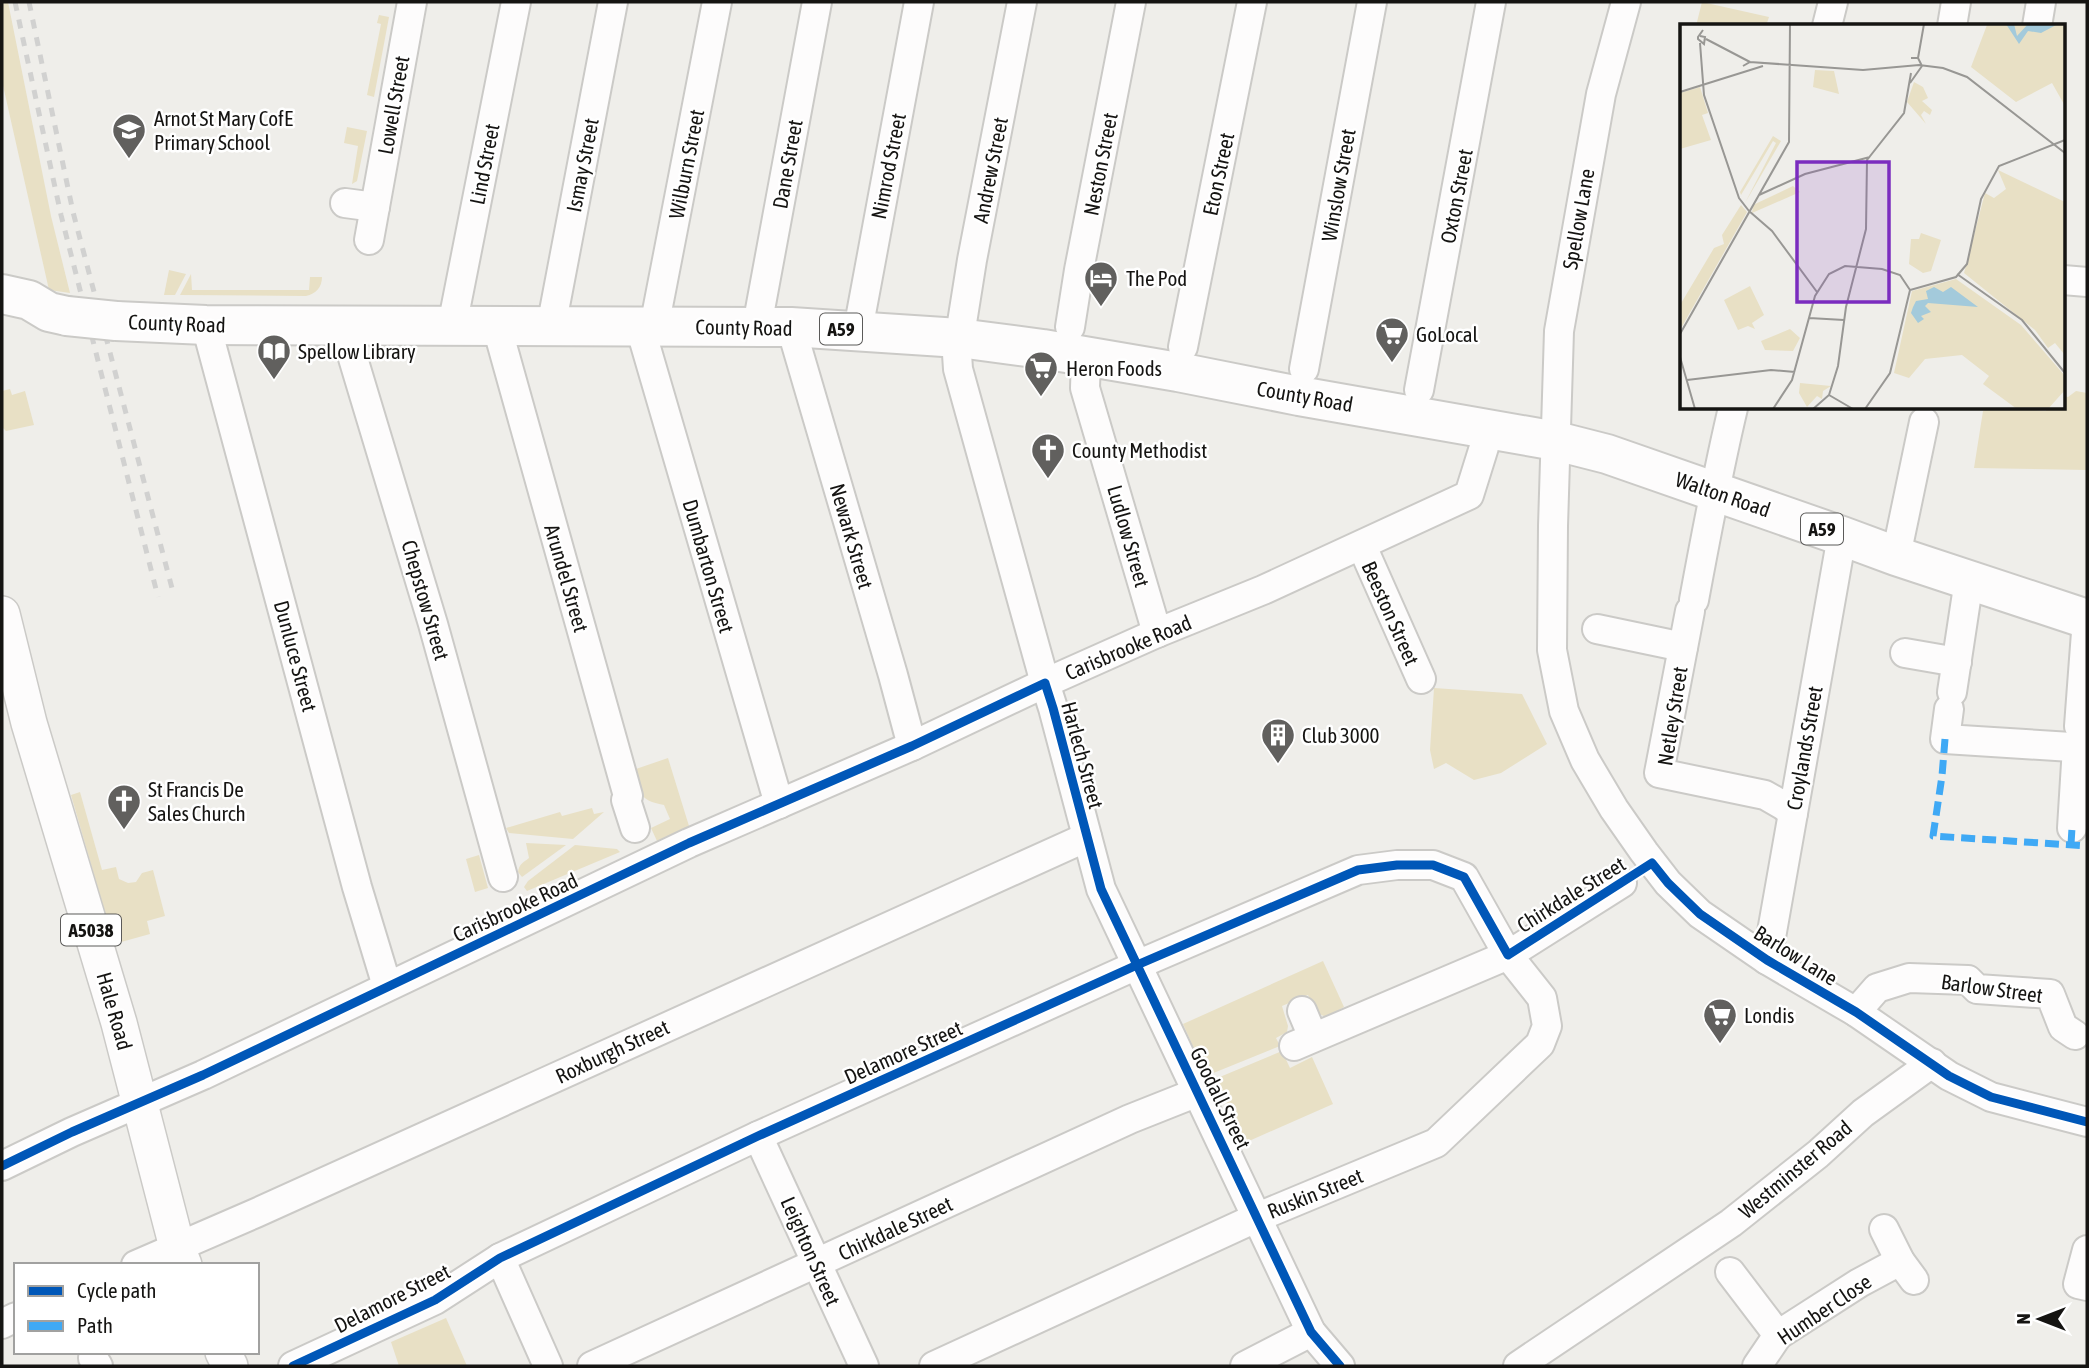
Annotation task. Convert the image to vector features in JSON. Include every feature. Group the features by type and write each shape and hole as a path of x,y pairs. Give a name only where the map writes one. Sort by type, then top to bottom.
{"highway":[{"name":"County Road","path":"2,294 29,300 58,314"},
{"name":"County Road","path":"2,321 58,314 116,321 206,325 774,327 1078,342 1178,372 1299,396 1556,440"},
{"name":"Walton Road","path":"1556,440 1608,454 1896,556 2087,619"}],"main road":[{"name":"Hale Road","path":"2,614 29,723 119,1023 180,1256"}],"street":[{"name":"Lowell Street","path":"369,240 412,2"},
{"name":"Lind Street","path":"452,326 516,2"},
{"name":"Ismay Street","path":"551,327 613,2"},
{"name":"Wilburn Street","path":"647,327 717,2"},
{"name":"Dane Street","path":"774,327 817,2"},
{"name":"Nimrod Street","path":"858,330 919,2"},
{"name":"Andrew Street","path":"959,338 1022,2"},
{"name":"Neston Street","path":"1078,342 1079,271 1131,2"},
{"name":"Eton Street","path":"1183,347 1252,2"},
{"name":"Winslow Street","path":"1304,369 1372,2"},
{"name":"Oxton Street","path":"1419,390 1491,2"},
{"name":"Spellow Lane","path":"1556,440 1559,331 1563,302 1601,94 1626,2"},
{"path":"1828,24 1833,2"},
{"path":"1952,24 1956,2"},
{"path":"2037,24 2041,2"},
{"path":"345,203 375,207"},
{"path":"2064,280 2087,282"},
{"name":"Dunluce Street","path":"206,325 357,887 387,986"},
{"name":"Chepstow Street","path":"343,325 433,624 503,877"},
{"name":"Arundel Street","path":"497,327 635,828"},
{"name":"Dumbarton Street","path":"647,327 779,804"},
{"name":"Newark Street","path":"774,327 889,662 912,746"},
{"name":"Harlech Street","path":"959,338 957,354 961,384 1054,708 1087,837"},
{"name":"Ludlow Street","path":"1078,342 1085,388 1157,634"},
{"name":"Netley Street","path":"1734,410 1714,491 1713,510 1688,592 1683,647 1659,773 1765,795 1793,813"},
{"path":"1896,556 1924,422"},
{"name":"Carisbrooke Road","path":"4,1157 141,1104 689,843 912,746 1045,683 1362,546 1469,495 1484,447 1486,428"},
{"name":"Barlow Lane","path":"1556,440 1552,650 1564,710 1585,760 1644,852 1668,883 1700,914 1767,960 1856,1012 1932,1063"},
{"name":"Croylands Street","path":"1767,960 1842,536"},
{"name":"Beeston Street","path":"1362,546 1421,679"},
{"path":"1969,580 1945,739 2081,740"},
{"path":"2072,828 2081,740 2087,619"},
{"name":"Netley Street","path":"1597,629 1683,647"},
{"path":"1905,653 1957,662"},
{"name":"Goodall Street","path":"1087,837 1101,889 1311,1332 1340,1366"},
{"name":"Roxburgh Street","path":"146,1263 180,1256 257,1213 1087,837"},
{"name":"Delamore Street","path":"293,1366 435,1300 500,1258 758,1136 1137,965 1358,870 1397,865 1433,865 1464,877 1508,955"},
{"name":"Chirkdale Street","path":"1302,1011 1304,1042 1508,955 1622,883"},
{"name":"Ruskin Street","path":"933,1366 1258,1217 1436,1143 1541,1044 1547,1026 1542,998 1508,955"},
{"name":"Barlow Street","path":"1856,1012 1877,988 1909,978 1968,980 1978,989 2050,995 2063,1027 2075,1035"},
{"path":"1932,1063 1949,1076 1992,1097 2087,1122"},
{"name":"Westminster Road","path":"1518,1366 1731,1223 1818,1154 1863,1112 1932,1063"},
{"name":"Chirkdale Street","path":"592,1366 1130,1119 1198,1092"},
{"name":"Leighton Street","path":"758,1136 864,1366"},
{"name":"Humber Close","path":"1757,1366 1778,1335 1859,1283 1907,1271 1884,1229"},
{"path":"2082,1285 2087,1251"},
{"path":"500,1258 548,1366"},
{"path":"1730,1272 1778,1335"},
{"path":"1245,1366 1311,1332"}],"shaded area":[{"path":"2,2 8,2 51,216 70,293 49,290 2,81"},
{"path":"1702,2 1769,17 1767,24 1696,24"},
{"path":"379,15 389,17 374,97 367,95 381,24 377,23"},
{"path":"347,127 367,131 357,181 352,184 358,146 344,143"},
{"path":"169,270 186,274 175,295 164,295"},
{"path":"191,274 192,290 309,290 310,277 322,277 318,290 306,296 180,295"},
{"path":"10,389 12,395 25,391 34,425 6,431 2,427 2,391"},
{"path":"2076,391 2087,393 2087,470 1974,468 1983,411 2064,410 2064,396 2068,397"},
{"path":"1434,688 1522,694 1547,744 1501,773 1474,780 1446,763 1434,769 1430,750"},
{"path":"668,758 689,826 657,841 651,828 670,819 664,805 649,801 641,794 633,770"},
{"path":"80,792 102,870 116,867 119,879 128,883 136,882 142,873 153,870 165,916 147,921 150,934 114,944 71,795"},
{"path":"592,808 594,814 604,812 573,839 509,833 506,828 560,812 562,816"},
{"path":"526,843 566,845 522,877 519,869 529,858"},
{"path":"575,845 617,849 620,852 527,891 524,887 528,881"},
{"path":"479,855 488,888 475,892 466,859"},
{"path":"1323,961 1344,1007 1326,1017 1317,1013 1308,995 1282,1006 1288,1026 1287,1032 1276,1038 1280,1046 1211,1074 1204,1071 1183,1024"},
{"path":"1282,1051 1290,1068 1312,1057 1333,1104 1249,1141 1243,1138 1215,1079"},
{"path":"446,1318 467,1366 399,1366 391,1342"}],"railway":[{"path":"15,2 61,215 158,597"},
{"path":"29,2 73,212 173,592"}],"marked path":[{"path":"1945,739 1933,836 2087,846"},
{"path":"2071,844 2072,828"}],"cycle path":[{"path":"2,1166 72,1132 203,1075 689,843 912,746 1045,683 1101,889 1311,1332 1340,1366"},
{"path":"293,1366 435,1300 500,1258 758,1136 1137,965 1358,870 1397,865 1433,865 1464,877 1508,955 1652,863 1700,914 1767,960 1856,1012 1949,1076 1991,1097 2087,1122"}],"place":[{"name":"Arnot St Mary CofE Primary School","path":"129,160"},
{"name":"The Pod","path":"1101,308"},
{"name":"GoLocal","path":"1392,364"},
{"name":"Spellow Library","path":"274,381"},
{"name":"Heron Foods","path":"1041,398"},
{"name":"County Methodist","path":"1048,480"},
{"name":"Club 3000","path":"1278,765"},
{"name":"St Francis De Sales Church","path":"124,831"},
{"name":"Londis","path":"1720,1045"}]}
